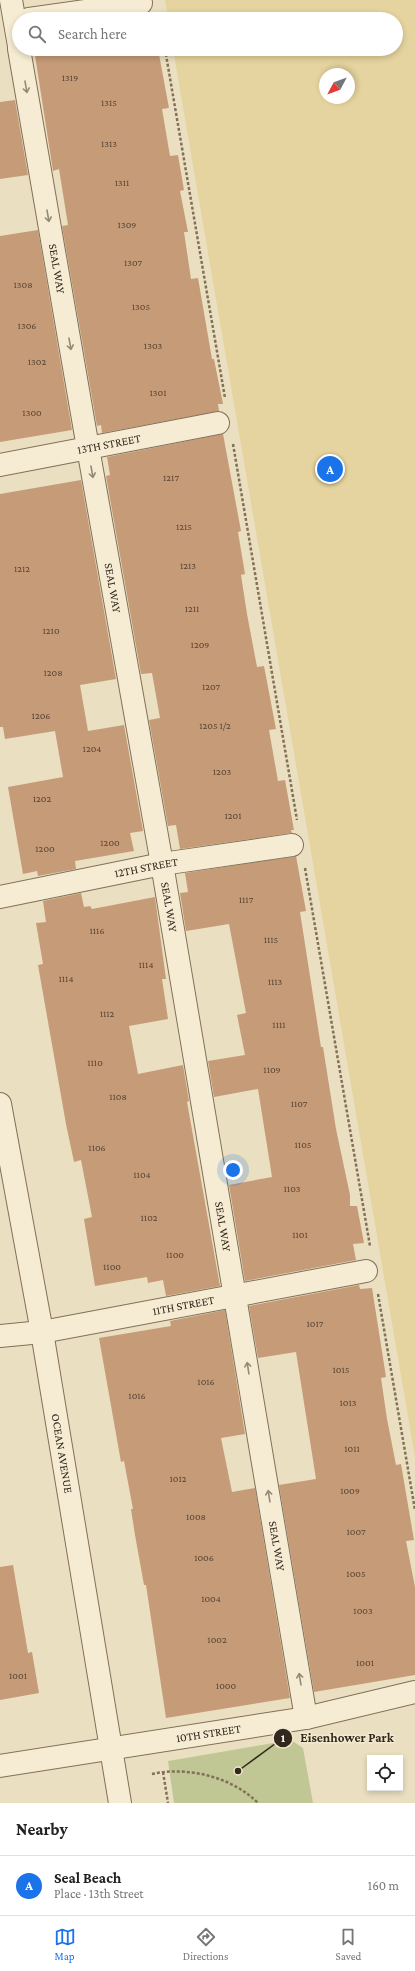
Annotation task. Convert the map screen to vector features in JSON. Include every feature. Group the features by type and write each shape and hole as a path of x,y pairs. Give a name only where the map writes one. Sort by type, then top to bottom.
{"street":[{"name":"SEAL WAY","path":"11,0 14,12"},
{"path":"79,12 142,3"},
{"name":"SEAL WAY","path":"20,56 162,864 306,1718"},
{"name":"13TH STREET","path":"0,465 226,422"},
{"name":"12TH STREET","path":"0,897 162,864 298,853"},
{"name":"OCEAN AVENUE","path":"0,1104 42,1332 120,1803"},
{"name":"11TH STREET","path":"0,1336 42,1332 366,1271"},
{"name":"10TH STREET","path":"0,1766 306,1718 415,1692"}],"path":[{"path":"166,56 226,422 297,822"},
{"path":"298,853 370,1246"},
{"path":"378,1293 415,1510"},
{"path":"152,1774 187,1771 228,1781 243,1789 258,1803"},
{"path":"163,1772 168,1803"}],"green space":[{"path":"291,1740 303,1748 313,1803 174,1803 168,1761"}],"sand":[{"path":"165,0 415,0 415,1457 174,56 403,56 403,12 167,12"}],"building":[{"path":"35,56 159,56 169,108 162,109 170,156 178,155 184,190 180,191 188,232 184,232 191,279 198,278 212,359 214,359 223,404 218,404 219,411 102,433 101,425 97,426 62,226 68,225 59,169 53,171"},
{"path":"15,100 28,175 0,179 0,102"},
{"path":"38,230 72,430 0,442 0,236"},
{"path":"223,434 241,531 238,532 245,574 241,575 247,614 257,667 264,666 276,729 269,730 278,781 285,780 294,830 291,830 292,833 180,849 176,825 168,826 149,720 160,718 152,673 141,674 106,476 110,475 107,457"},
{"path":"81,480 116,679 80,685 88,731 124,725 143,831 130,833 134,851 75,861 76,869 38,876 37,871 23,874 8,787 63,777 55,731 5,739 3,727 0,727 0,494"},
{"path":"296,856 306,911 300,912 321,1047 323,1047 336,1129 350,1195 350,1206 357,1206 364,1243 353,1244 356,1260 245,1281 229,1185 272,1177 258,1089 214,1097 208,1061 245,1055 237,1015 246,1013 229,924 186,931 180,893 188,892 185,873"},
{"path":"81,893 84,907 90,906 92,909 155,897 166,979 162,979 168,1019 129,1026 138,1074 183,1065 189,1101 187,1102 220,1286 166,1296 163,1280 148,1283 147,1277 95,1286 84,1219 92,1217 81,1160 74,1162 66,1124 38,965 43,964 36,923 46,922 43,901"},
{"path":"359,1285 360,1289 372,1288 386,1377 381,1378 387,1419 396,1465 401,1464 414,1540 406,1541 415,1587 415,1675 314,1692 279,1485 316,1479 296,1352 258,1358 249,1306"},
{"path":"225,1310 245,1434 221,1438 232,1492 255,1488 290,1698 166,1718 146,1585 144,1585 135,1535 131,1509 133,1509 124,1461 121,1462 99,1338 171,1326 170,1321"},
{"path":"13,1565 28,1653 32,1652 39,1693 0,1700 0,1567"}],"place":[{"name":"Seal Beach","path":"330,469"},
{"name":"Eisenhower Park","path":"238,1771"}]}
